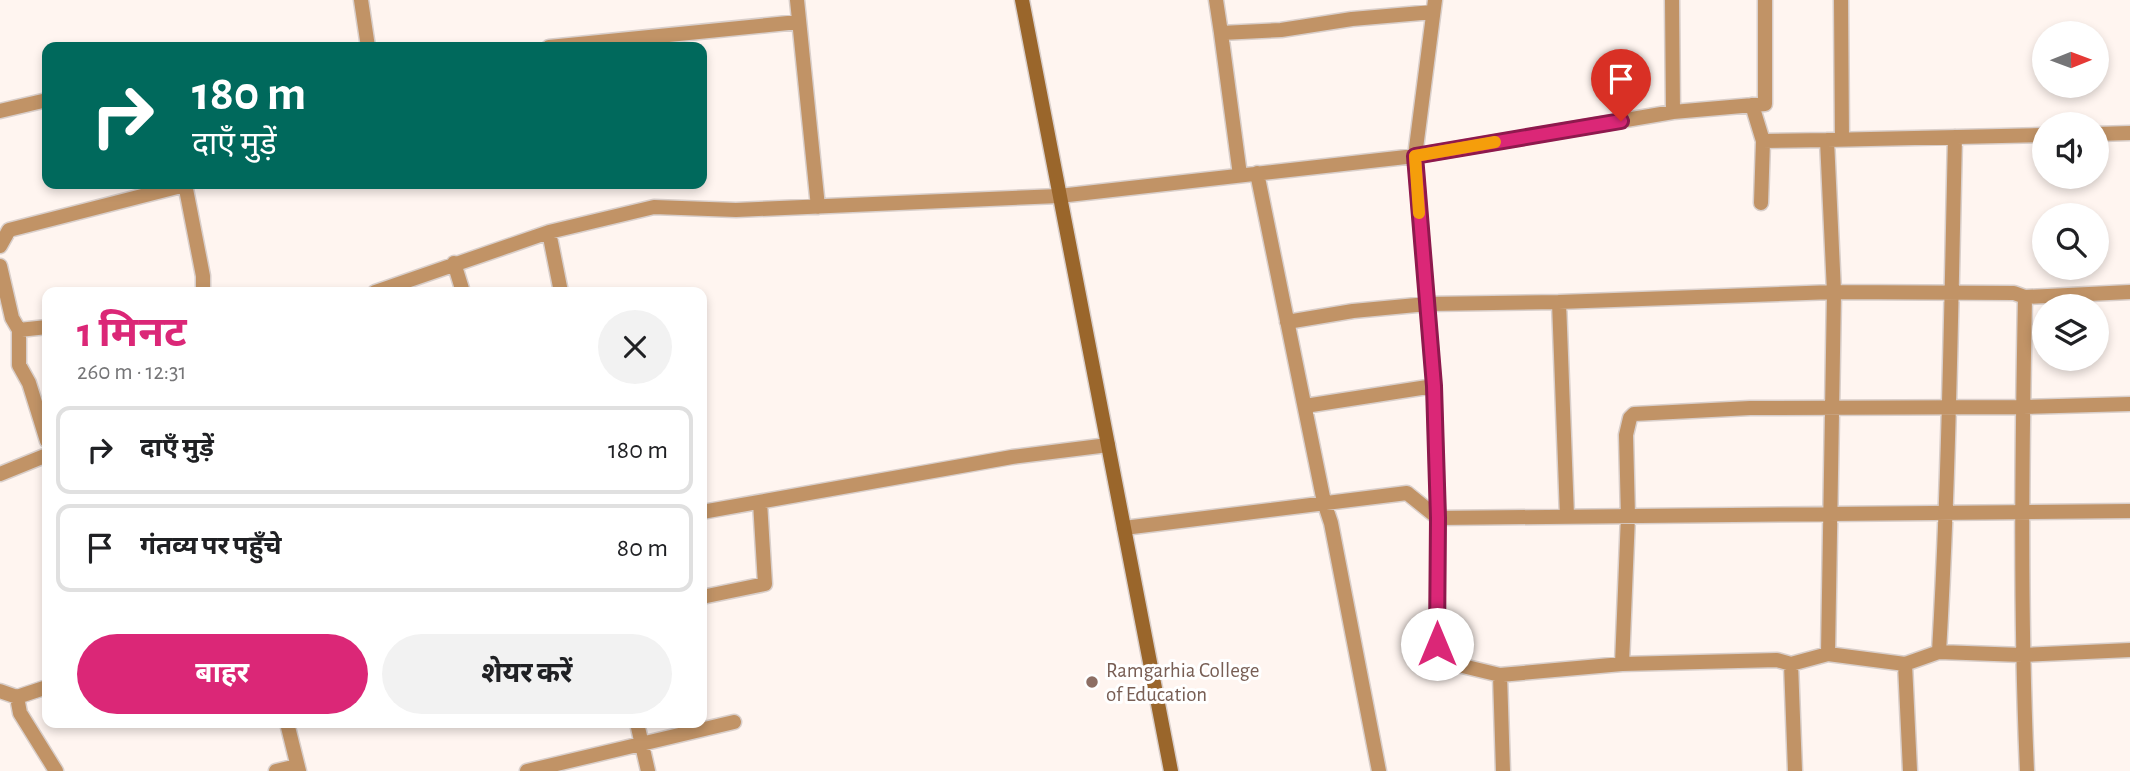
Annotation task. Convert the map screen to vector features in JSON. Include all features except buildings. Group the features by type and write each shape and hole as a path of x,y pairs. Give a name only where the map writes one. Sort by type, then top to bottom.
{"main road":[{"path":"1022,0 1171,771"}],"street":[{"path":"361,0 367,42"},
{"path":"796,0 818,207"},
{"path":"1216,0 1240,176"},
{"path":"1672,0 1673,112"},
{"path":"389,287 549,232 654,207 736,210 1059,196 1415,156 1673,112 1765,104 1765,0"},
{"path":"1828,654 1835,140 1841,0"},
{"path":"1221,33 1281,30 1434,6 1415,156 1434,386 1438,518 1437,644 1446,662 1500,675 1622,664 1777,660 1791,664 1828,654 1905,663 1939,652 2022,654 2130,650"},
{"path":"601,42 798,23"},
{"path":"0,111 42,101"},
{"path":"1752,105 1763,141 1761,203"},
{"path":"2109,134 2130,133"},
{"path":"1763,141 2032,135"},
{"path":"1939,652 1947,512 1955,137"},
{"path":"1257,173 1324,502 1331,523 1379,771"},
{"path":"0,246 9,230 166,189"},
{"path":"186,189 203,276 202,287"},
{"path":"549,232 560,287"},
{"path":"454,263 461,287"},
{"path":"0,266 12,318 19,330 19,365 29,383 42,425"},
{"path":"1287,322 1353,311 1427,304 1834,292 2014,293 2025,297 2130,292"},
{"path":"2025,297 2021,512 2022,654 2027,771"},
{"path":"1559,302 1567,516"},
{"path":"19,330 42,328"},
{"path":"1305,406 1434,386"},
{"path":"1622,664 1628,516 1626,435 1630,418 1634,414 1833,407 2130,404"},
{"path":"707,511 1012,457 1108,445"},
{"path":"0,474 42,457"},
{"path":"1124,528 1407,493 1438,518 2130,511"},
{"path":"707,596 765,584 760,502"},
{"path":"1905,663 1910,771"},
{"path":"1791,664 1795,771"},
{"path":"1500,675 1503,771"},
{"path":"0,691 17,698 42,689"},
{"path":"17,698 20,713 56,771"},
{"path":"527,771 734,722"},
{"path":"276,771 298,769 288,728"},
{"path":"638,728 648,771"}],"slow traffic":[{"path":"1419,213 1415,156 1495,142"}],"place":[{"name":"Ramgarhia College of Education","path":"1092,682"}],"route":[{"path":"1437,644 1438,518 1434,386 1415,156 1621,121"}]}
